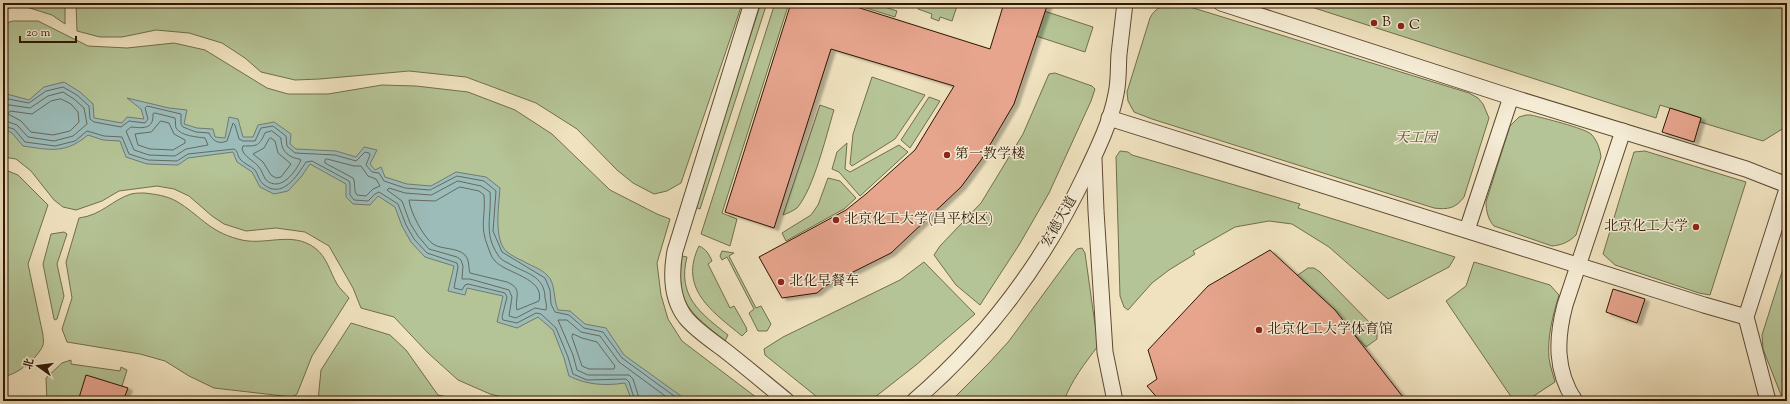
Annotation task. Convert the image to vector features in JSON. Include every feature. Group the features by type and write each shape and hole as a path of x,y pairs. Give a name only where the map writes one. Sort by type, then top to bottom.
{"street":[{"path":"752,3 675,251 672,268 672,281 675,294 686,317 787,401"},
{"name":"宏德大道","path":"914,401 944,376 1004,308 1026,279 1069,209 1094,156 1117,93 1125,3"},
{"path":"1221,3 1511,97 1746,169 1787,185"},
{"path":"1467,230 1511,97"},
{"path":"1109,118 1746,317"},
{"path":"1575,401 1567,389 1558,350 1561,320 1623,131"},
{"path":"1094,156 1105,352 1115,401"},
{"path":"1768,401 1746,317 1787,189"}],"green space":[{"path":"10,3 65,3 65,24 52,15 20,5 3,10 3,7"},
{"path":"76,3 729,3 741,7 681,183 667,191 654,194 633,183 617,170 577,129 536,103 466,77 409,71 295,80 261,72 245,58 222,43 189,33 156,30 122,37 100,37 77,31"},
{"path":"761,3 767,3 700,209 695,207"},
{"path":"775,3 789,3 722,213 737,219 730,246 701,234"},
{"path":"850,3 872,3 897,11 895,17"},
{"path":"920,3 958,3 952,21 940,17 939,21 931,18 932,14 918,9"},
{"name":"天工园","path":"1177,3 1469,93 1478,98 1483,104 1489,118 1464,197 1455,206 1443,209 1434,208 1134,112 1128,101 1127,92 1150,18 1155,11 1161,7"},
{"path":"1299,3 1787,3 1787,126 1763,141 1700,122 1701,118 1660,105 1656,118"},
{"path":"1041,10 1093,27 1085,52 1033,35"},
{"path":"13,21 38,21 88,46 127,48 174,43 205,50 267,88 288,94 328,94 382,85 416,86 468,92 515,110 552,134 610,190 670,219 657,263 661,295 668,319 682,341 761,401 518,401 490,394 458,380 428,353 394,317 361,308 353,288 329,246 305,232 276,228 246,231 224,224 212,216 189,196 174,189 157,186 119,191 102,201 76,210 63,207 54,200 31,171 16,159 3,157 3,24"},
{"path":"1055,73 1092,86 1095,89 1049,193 1019,245 980,305 956,285 934,255 940,246 981,203 1023,134 1049,74"},
{"path":"872,77 925,95 895,139 852,166 850,164 853,134"},
{"path":"929,97 940,101 910,148 901,140"},
{"path":"820,105 834,110 819,161 809,188 797,208 783,215"},
{"path":"1526,115 1572,126 1587,132 1595,139 1600,151 1601,157 1576,235 1571,240 1559,245 1552,246 1494,226 1490,221 1486,208 1486,202 1510,126 1519,117"},
{"path":"847,143 845,169 850,172 899,145 908,152 860,196 839,172 832,169 837,152"},
{"path":"1120,151 1128,152 1132,155 1300,204 1298,208 1455,257 1449,267 1388,299 1329,247 1292,224 1269,221 1235,227 1193,251 1195,254 1169,270 1152,283 1128,310 1124,307 1120,296 1116,157"},
{"path":"1645,151 1746,182 1710,295 1699,293 1615,265 1603,254 1634,152"},
{"path":"3,169 18,175 48,205 28,264 43,335 43,345 37,355 20,370 3,376"},
{"path":"828,178 840,181 856,198 844,209 786,241 782,233 811,215 818,205"},
{"path":"144,193 169,198 176,201 219,232 228,236 248,241 296,240 315,248 323,256 337,284 349,298 312,356 297,394 292,397 214,388 189,376 165,361 140,354 67,342 62,329 72,298 66,262 79,218 101,211 131,194"},
{"path":"64,232 67,234 57,264 64,296 57,319 55,320 43,264 51,234"},
{"path":"699,246 705,250 711,258 712,261 708,264 730,308 734,306 746,327 747,331 742,336 710,308 696,287 693,275 694,261"},
{"path":"1082,248 1085,253 1098,346 1074,379 1064,401 951,401 1009,341 1072,255 1077,249"},
{"path":"722,251 734,253 729,256 756,308 761,306 771,324 767,331 758,331 749,313 754,309 727,257 722,260 720,256"},
{"path":"682,256 687,257 685,283 688,293 700,311 728,335 725,341 694,314 688,306 683,296 681,285 680,272"},
{"path":"1787,256 1787,396 1783,400 1763,349 1762,335"},
{"path":"924,262 975,314 916,365 870,401 822,401 765,355 764,349 783,337 900,280"},
{"path":"1474,262 1550,285 1559,295 1549,342 1549,358 1555,382 1526,401 1514,401 1446,301 1466,286"},
{"path":"1308,268 1314,268 1320,272 1377,330 1377,339 1366,347 1333,311 1295,277"},
{"path":"351,323 390,335 406,350 438,395 465,401 318,401 321,370"},
{"path":"71,360 71,364 120,371 121,367 127,370 122,386 78,401 47,401 46,378 62,363"}],"water":[{"path":"64,82 80,92 93,104 94,118 122,123 127,117 144,119 141,109 127,98 169,108 187,110 184,124 197,128 213,129 215,137 225,138 229,117 238,119 243,137 253,137 258,125 274,122 291,134 290,144 296,149 336,151 356,157 364,147 377,150 370,164 375,170 381,167 385,177 407,184 431,186 456,172 486,177 500,188 498,231 503,247 510,254 538,269 550,278 558,310 570,311 585,324 606,328 624,355 688,401 632,401 625,383 596,384 569,376 553,330 538,317 517,328 497,322 503,296 467,288 465,295 448,291 454,266 425,257 411,242 402,226 395,207 378,196 370,205 353,204 346,197 346,184 310,164 301,177 288,191 274,194 260,187 252,172 237,162 233,152 188,158 178,165 147,164 126,157 120,141 103,140 88,135 80,141 65,148 42,149 23,146 12,133 3,129 3,93 29,100 44,87"}],"building":[{"name":"第一教学楼","path":"791,3 844,3 990,49 1004,3 1048,3 1014,104 981,160 961,187 891,253 825,286 817,293 782,298 759,257 846,210 866,194 915,150 954,86 831,49 774,228 725,212"},
{"path":"1670,108 1701,118 1694,142 1662,132"},
{"name":"北京化工大学体育馆","path":"1270,250 1335,310 1406,401 1160,401 1147,386 1157,379 1148,350 1208,286"},
{"path":"1613,289 1645,299 1637,323 1606,312"},
{"path":"86,375 128,388 123,401 78,401"}],"place":[{"name":"B","path":"1374,23"},
{"name":"C","path":"1401,26"},
{"name":"第一教学楼","path":"947,155"},
{"name":"北京化工大学(昌平校区)","path":"836,220"},
{"name":"北京化工大学","path":"1696,227"},
{"name":"北化早餐车","path":"781,282"},
{"name":"北京化工大学体育馆","path":"1259,330"}]}
